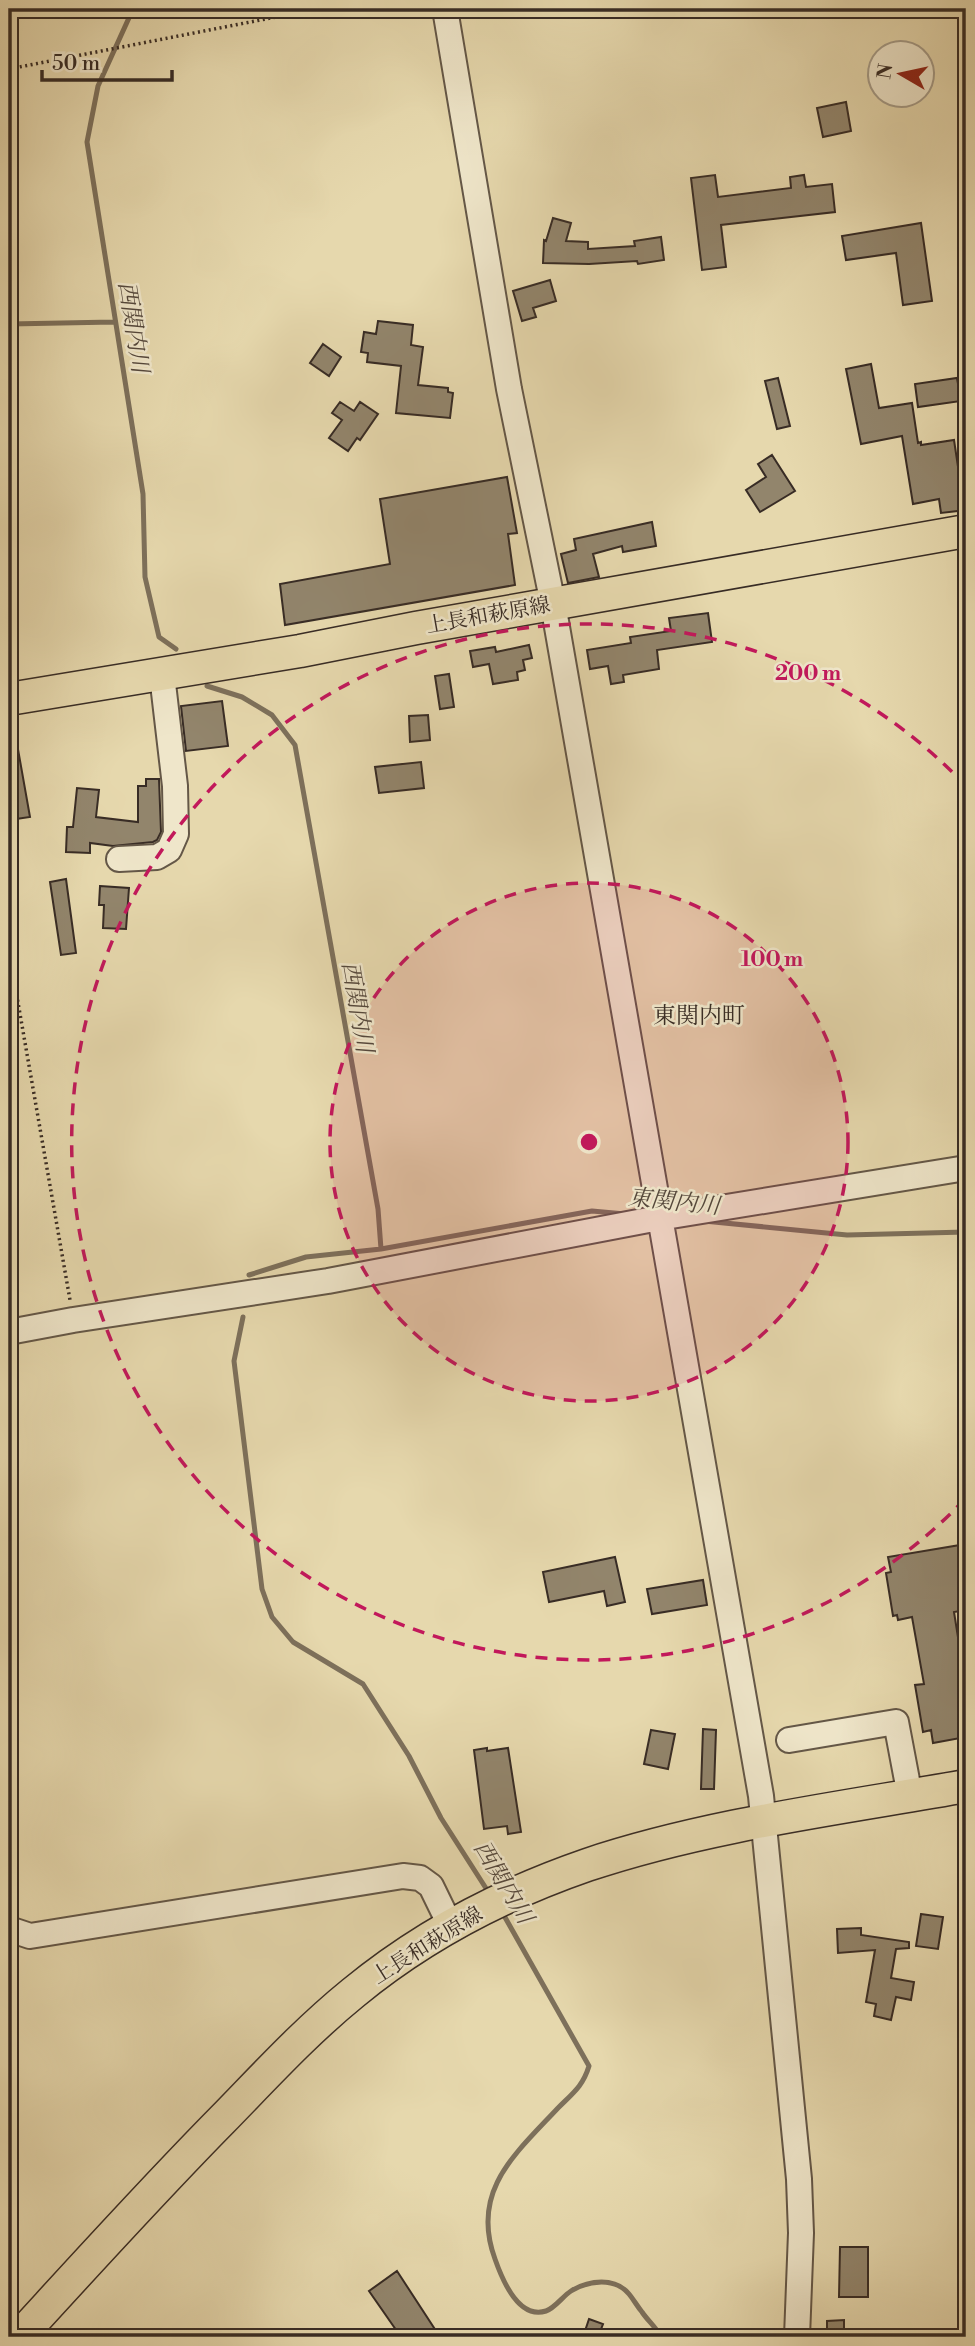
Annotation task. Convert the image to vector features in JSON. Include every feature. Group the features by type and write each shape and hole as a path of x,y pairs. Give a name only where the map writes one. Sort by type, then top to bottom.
{"main road":[{"name":"上長和萩原線","path":"9,699 966,531"},
{"name":"上長和萩原線","path":"19,2337 173,2170 305,2035 353,1993 400,1958 451,1927 510,1896 586,1866 665,1842 966,1786"}],"street":[{"path":"445,9 509,389 552,604 765,1822 799,2179 801,2233 797,2337"},
{"path":"119,859 157,857 169,850 176,834 175,786 162,674"},
{"path":"9,1332 328,1281 659,1218 966,1168"},
{"path":"789,1740 896,1723 911,1796"},
{"path":"9,1929 30,1936 403,1875 420,1878 431,1886 451,1927"}],"path":[{"path":"9,69 317,9"},
{"path":"9,951 73,1320"}],"building":[{"path":"846,102 851,131 823,137 817,108"},
{"path":"715,175 718,197 791,188 790,177 804,175 806,187 832,184 835,212 721,225 726,267 702,270 691,178"},
{"path":"553,218 571,223 566,241 588,242 588,249 635,246 634,241 661,237 664,260 638,264 637,261 543,263 544,240 546,241"},
{"path":"921,223 932,301 903,305 896,253 846,260 842,236"},
{"path":"550,280 556,301 533,308 536,317 522,321 513,291"},
{"path":"378,321 413,325 411,345 423,347 418,385 448,388 448,392 453,393 450,418 396,413 401,366 367,362 368,353 361,352 364,332 376,334"},
{"path":"323,344 341,357 329,376 310,363"},
{"path":"871,364 879,408 912,403 918,443 921,442 921,445 954,440 960,480 964,480 966,510 941,513 939,499 913,504 902,436 861,444 846,369"},
{"path":"778,378 790,426 777,429 765,381"},
{"path":"957,378 961,401 918,407 915,384"},
{"path":"340,402 354,411 360,402 378,414 360,440 357,438 348,451 329,438 342,420 332,413"},
{"path":"772,455 795,491 760,512 746,490 766,477 758,464"},
{"path":"507,477 517,533 508,534 515,585 285,625 280,584 390,564 380,499"},
{"path":"652,522 656,546 623,552 622,546 593,554 599,577 568,583 561,554 576,550 574,539"},
{"path":"708,613 712,642 657,650 659,669 623,675 624,682 611,684 608,666 590,669 587,650 631,643 630,637 671,631 669,618"},
{"path":"529,645 532,658 523,660 525,670 517,672 518,680 493,684 489,664 473,667 470,651 495,647 496,652"},
{"path":"449,674 454,707 440,709 435,676"},
{"path":"222,701 228,746 186,751 181,706"},
{"path":"428,715 430,740 410,742 409,716"},
{"path":"9,738 16,738 30,817 9,820"},
{"path":"421,762 424,788 379,793 375,767"},
{"path":"146,779 159,779 161,832 157,840 113,846 90,843 90,853 66,852 67,827 73,827 77,788 99,790 96,817 138,822 138,786 146,786"},
{"path":"66,879 76,953 61,955 50,882"},
{"path":"100,886 129,888 126,929 103,928 104,905 99,905"},
{"path":"966,1544 966,1610 954,1612 966,1675 966,1737 933,1743 931,1730 923,1732 915,1685 924,1684 912,1617 898,1620 897,1615 893,1616 886,1573 891,1572 888,1557"},
{"path":"615,1557 625,1602 607,1606 604,1591 549,1602 543,1572"},
{"path":"703,1580 707,1605 652,1614 647,1589"},
{"path":"703,1729 716,1730 714,1789 701,1789"},
{"path":"651,1730 675,1734 668,1769 644,1764"},
{"path":"487,1748 487,1751 508,1748 521,1832 508,1834 507,1826 484,1829 474,1750"},
{"path":"921,1914 943,1917 938,1949 916,1946"},
{"path":"861,1928 861,1935 909,1942 909,1948 896,1949 891,1978 914,1982 911,2000 896,1997 891,2020 874,2016 876,2004 866,2002 875,1950 838,1953 837,1929"},
{"path":"840,2247 868,2247 868,2297 839,2297"},
{"path":"397,2271 440,2337 401,2337 369,2291"},
{"path":"589,2319 603,2324 598,2337 583,2337"},
{"path":"844,2320 844,2337 827,2337 827,2321"}],"waterway":[{"name":"西関内川","path":"133,9 98,86 87,142 143,494 145,577 159,637 176,649"},
{"path":"9,324 114,322"},
{"name":"西関内川","path":"207,686 242,697 272,715 295,745 378,1209 381,1249"},
{"name":"東関内川","path":"249,1275 306,1257 381,1249 592,1211 625,1214"},
{"name":"東関内川","path":"704,1221 847,1235 966,1232"},
{"name":"西関内川","path":"243,1317 234,1361 262,1589 272,1617 293,1642 363,1684 409,1756 441,1818 489,1893"},
{"name":"西関内川","path":"502,1912 589,2066 577,2089 526,2141 501,2175 488,2213 489,2235 495,2259 507,2287 519,2304 527,2309 546,2311 571,2291 586,2284 609,2283 617,2285 629,2294 661,2337"}],"district":[{"name":"東関内町","path":"699,1015"}]}
